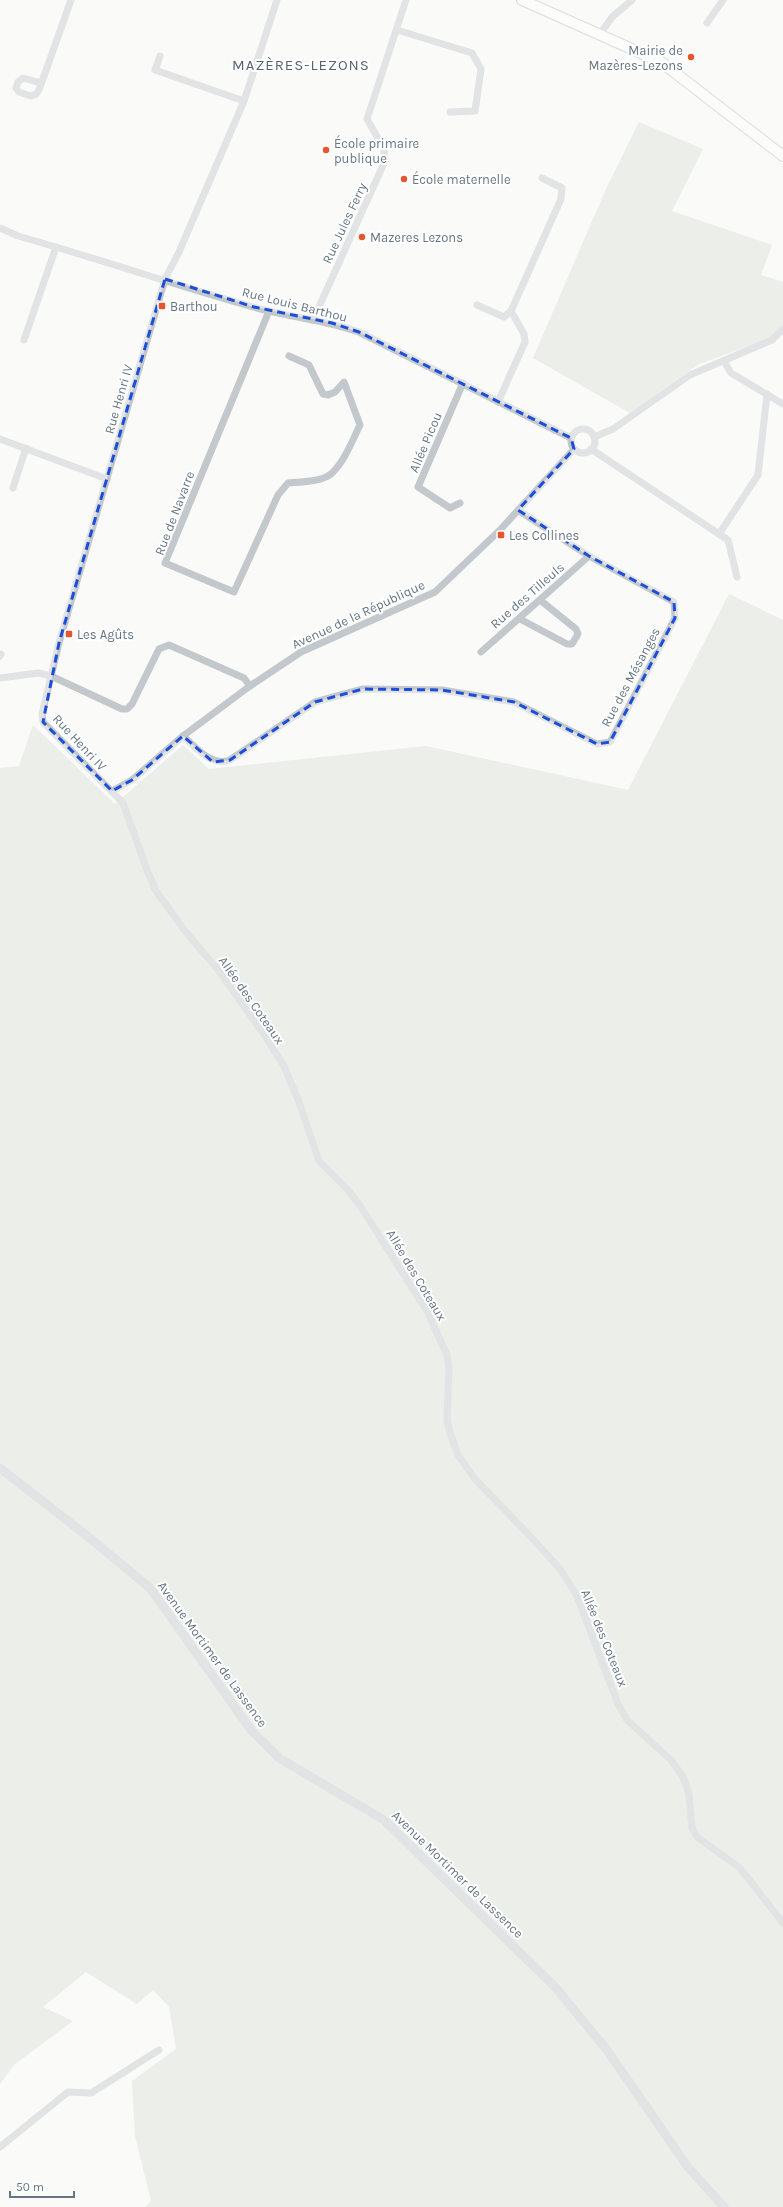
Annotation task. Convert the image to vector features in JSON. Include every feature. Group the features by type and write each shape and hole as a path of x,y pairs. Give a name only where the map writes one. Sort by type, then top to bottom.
{"main road":[{"path":"522,0 661,62 783,156"}],"street":[{"path":"41,83 71,0"},
{"name":"Rue Henri IV","path":"112,791 43,722 42,714 50,676 165,280 179,252 244,101 277,0"},
{"name":"Rue Jules Ferry","path":"313,320 386,161 384,149 367,119 397,30 404,0"},
{"path":"600,34 612,17 632,0"},
{"path":"707,23 723,0"},
{"path":"397,30 472,53 481,69 475,111 450,112"},
{"path":"160,56 155,70 244,101"},
{"path":"477,305 504,317 511,311 561,199 562,188 542,178"},
{"name":"Rue Louis Barthou","path":"0,228 18,236 269,311 332,323 359,332 571,438"},
{"path":"24,340 56,247"},
{"name":"Rue de Navarre","path":"269,311 165,563 234,592 278,495 288,483 311,480 330,474 344,458 360,425 344,382 335,392 328,395 323,394 309,365 289,356"},
{"path":"498,402 525,342 524,334 511,311"},
{"path":"594,437 613,429 690,375 772,340 783,329"},
{"path":"724,361 731,374 783,404"},
{"name":"Allée Picou","path":"460,503 450,508 418,487 463,383"},
{"path":"719,534 758,475 767,394"},
{"path":"582,430 589,431 594,437 594,443 591,449 580,453 574,449 571,438 575,432 582,430"},
{"path":"0,438 107,479"},
{"path":"13,488 26,448"},
{"name":"Avenue de la République","path":"112,791 132,780 183,736 250,686 301,652 435,592 518,510 574,449"},
{"path":"591,449 728,540 737,577"},
{"name":"Rue des Mésanges","path":"183,736 213,762 222,763 230,760 315,702 363,689 442,690 514,702 597,744 610,742 675,618 674,602 589,556 518,510"},
{"name":"Rue des Tilleuls","path":"481,652 520,619 589,556"},
{"path":"520,619 567,644 572,644 578,634 576,629 540,600"},
{"path":"0,678 38,673 50,676 122,709 127,709 132,704 159,649 164,645 169,645 244,678 250,686"},
{"name":"Allée des Coteaux","path":"112,791 123,803 146,870 156,891 218,971 284,1066 299,1102 319,1161 347,1189 361,1207 428,1313 447,1355 449,1369 447,1420 458,1455 475,1479 561,1570 577,1596 618,1704 627,1720 672,1761 683,1778 689,1794 692,1828 697,1837 740,1868 783,1923"},
{"name":"Avenue Mortimer de Lassence","path":"0,1468 92,1540 150,1588 251,1730 279,1758 384,1820 556,1988 607,2050 687,2166 724,2207"},
{"path":"0,2147 68,2092 91,2093 159,2050"}],"highlighted area":[{"path":"165,279 254,307 332,323 359,332 571,438 574,449 518,510 589,556 674,602 675,618 610,742 597,744 514,702 442,690 363,689 315,702 230,760 213,762 183,736 132,780 112,791 43,722 59,643"}],"shaded area":[{"path":"639,122 703,149 672,211 772,245 761,275 783,282 783,326 772,338 699,364 630,413 533,358 606,189"},
{"path":"729,594 783,620 783,2207 145,2207 151,2201 135,2136 132,2081 176,2049 169,2007 153,1990 137,2004 86,1972 43,2007 73,2021 15,2064 0,2084 0,768 19,766 33,725 115,804 183,745 209,769 426,746 628,790"}],"place":[{"name":"Mairie de Mazères-Lezons","path":"691,57"},
{"name":"École primaire publique","path":"326,150"},
{"name":"École maternelle","path":"404,179"},
{"name":"Mazeres Lezons","path":"362,237"},
{"name":"Barthou","path":"162,306"},
{"name":"Les Collines","path":"501,535"},
{"name":"Les Agûts","path":"69,634"}],"district":[{"name":"MAZÈRES-LEZONS","path":"301,65"}]}
